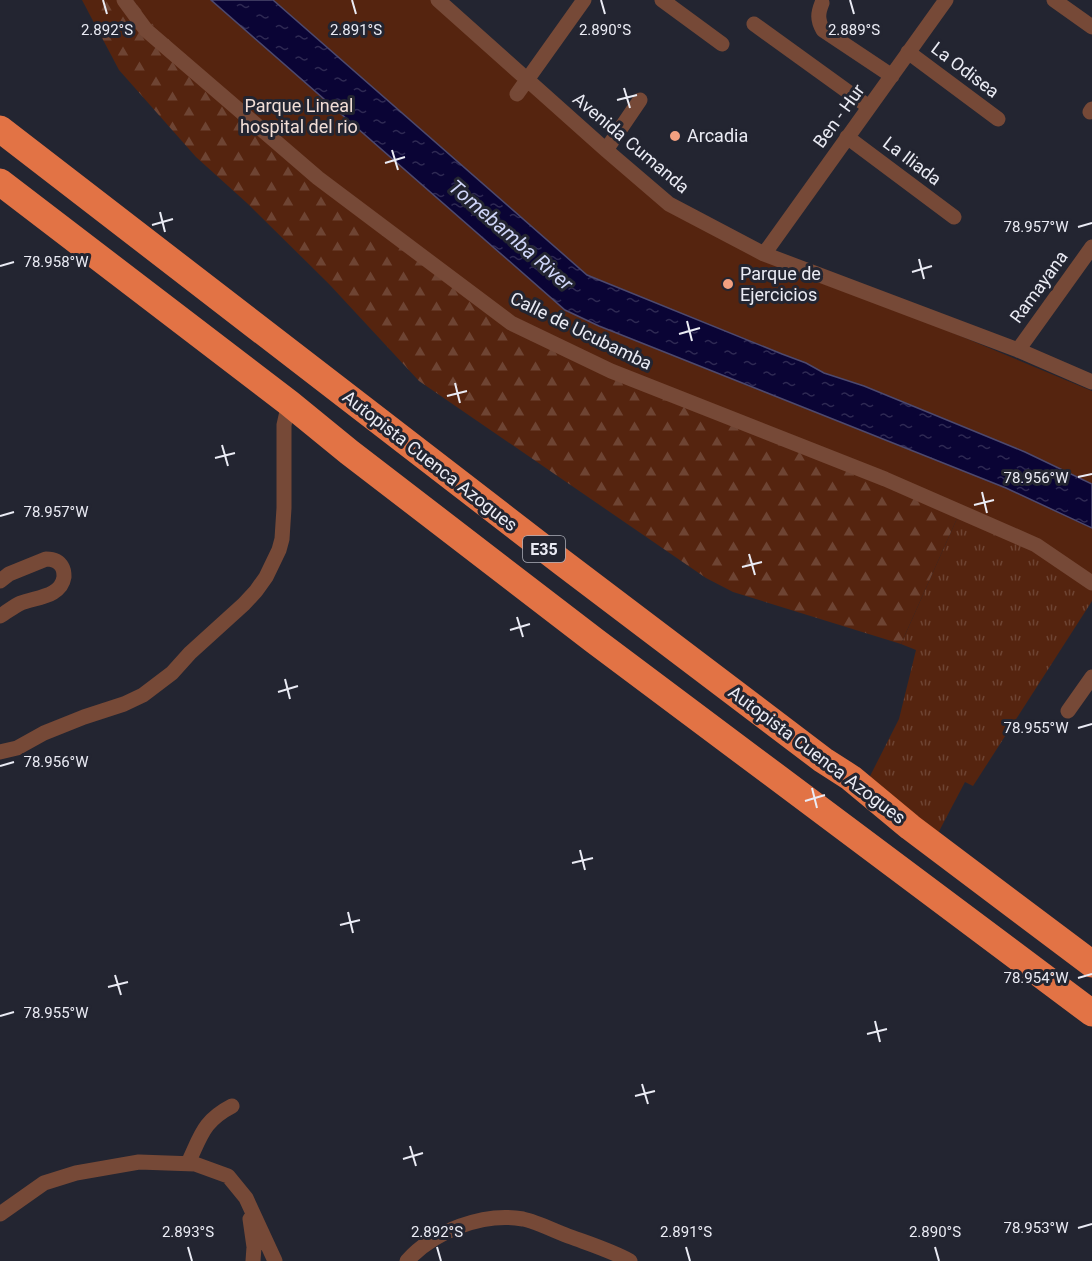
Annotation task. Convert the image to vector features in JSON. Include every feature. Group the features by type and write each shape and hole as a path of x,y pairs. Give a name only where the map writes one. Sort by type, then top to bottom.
{"highway":[{"name":"Autopista Cuenca Azogues","path":"0,129 590,584 823,760 851,778 919,833 1092,963"},
{"name":"E35","path":"0,182 658,690 1092,1013"}],"street":[{"name":"Calle de Ucubamba","path":"124,0 146,30 318,178 511,323 611,371 885,479 1036,545 1092,583"},
{"name":"Avenida Cumanda","path":"438,0 669,204 764,254 1018,350 1092,382"},
{"path":"517,94 584,0"},
{"path":"662,0 722,44"},
{"name":"Ben - Hur","path":"764,254 946,0"},
{"path":"1054,0 1092,27"},
{"path":"822,3 818,13 823,30 892,76"},
{"path":"754,24 869,107"},
{"name":"La Odisea","path":"909,52 998,119"},
{"path":"606,150 640,100"},
{"name":"La Iliada","path":"848,137 954,217"},
{"name":"Ramayana","path":"1018,350 1092,247"},
{"path":"0,752 143,695 172,673 190,652 256,591 266,577 282,539 284,425 289,403"},
{"path":"0,581 9,573 46,559 57,561 63,568 64,574 62,584 54,591 46,596 22,603 0,616"},
{"path":"1068,711 1092,677"},
{"path":"188,1163 205,1127 214,1117 232,1106"},
{"path":"0,1214 44,1183 76,1173 139,1162 195,1164 228,1176 246,1198 275,1261"},
{"path":"246,1198 255,1247 253,1261"},
{"path":"407,1261 416,1251 452,1229 502,1217 525,1219 630,1261"}],"green space":[{"path":"82,0 133,0 421,251 959,514 901,644 733,592 706,578 419,381 329,284 248,204 196,157 119,70"},
{"name":"Parque Lineal hospital del rio","path":"133,0 211,0 565,310 1006,488 1092,528 1092,583 1085,577 885,479 511,330 277,137 155,27"},
{"path":"273,0 438,0 669,204 764,254 1092,391 1092,484 1025,452 864,386 824,373 806,363 587,275"},
{"path":"959,514 1074,570 1092,584 1092,601 973,786 965,782 936,837 866,784 899,719 916,650 901,644"}],"water":[{"name":"Tomebamba River","path":"211,0 273,0 587,275 806,363 824,373 864,386 1025,452 1092,484 1092,528 1006,488 599,326 565,310"}],"place":[{"name":"Arcadia","path":"675,136"},
{"name":"Parque de Ejercicios","path":"728,284"}]}
